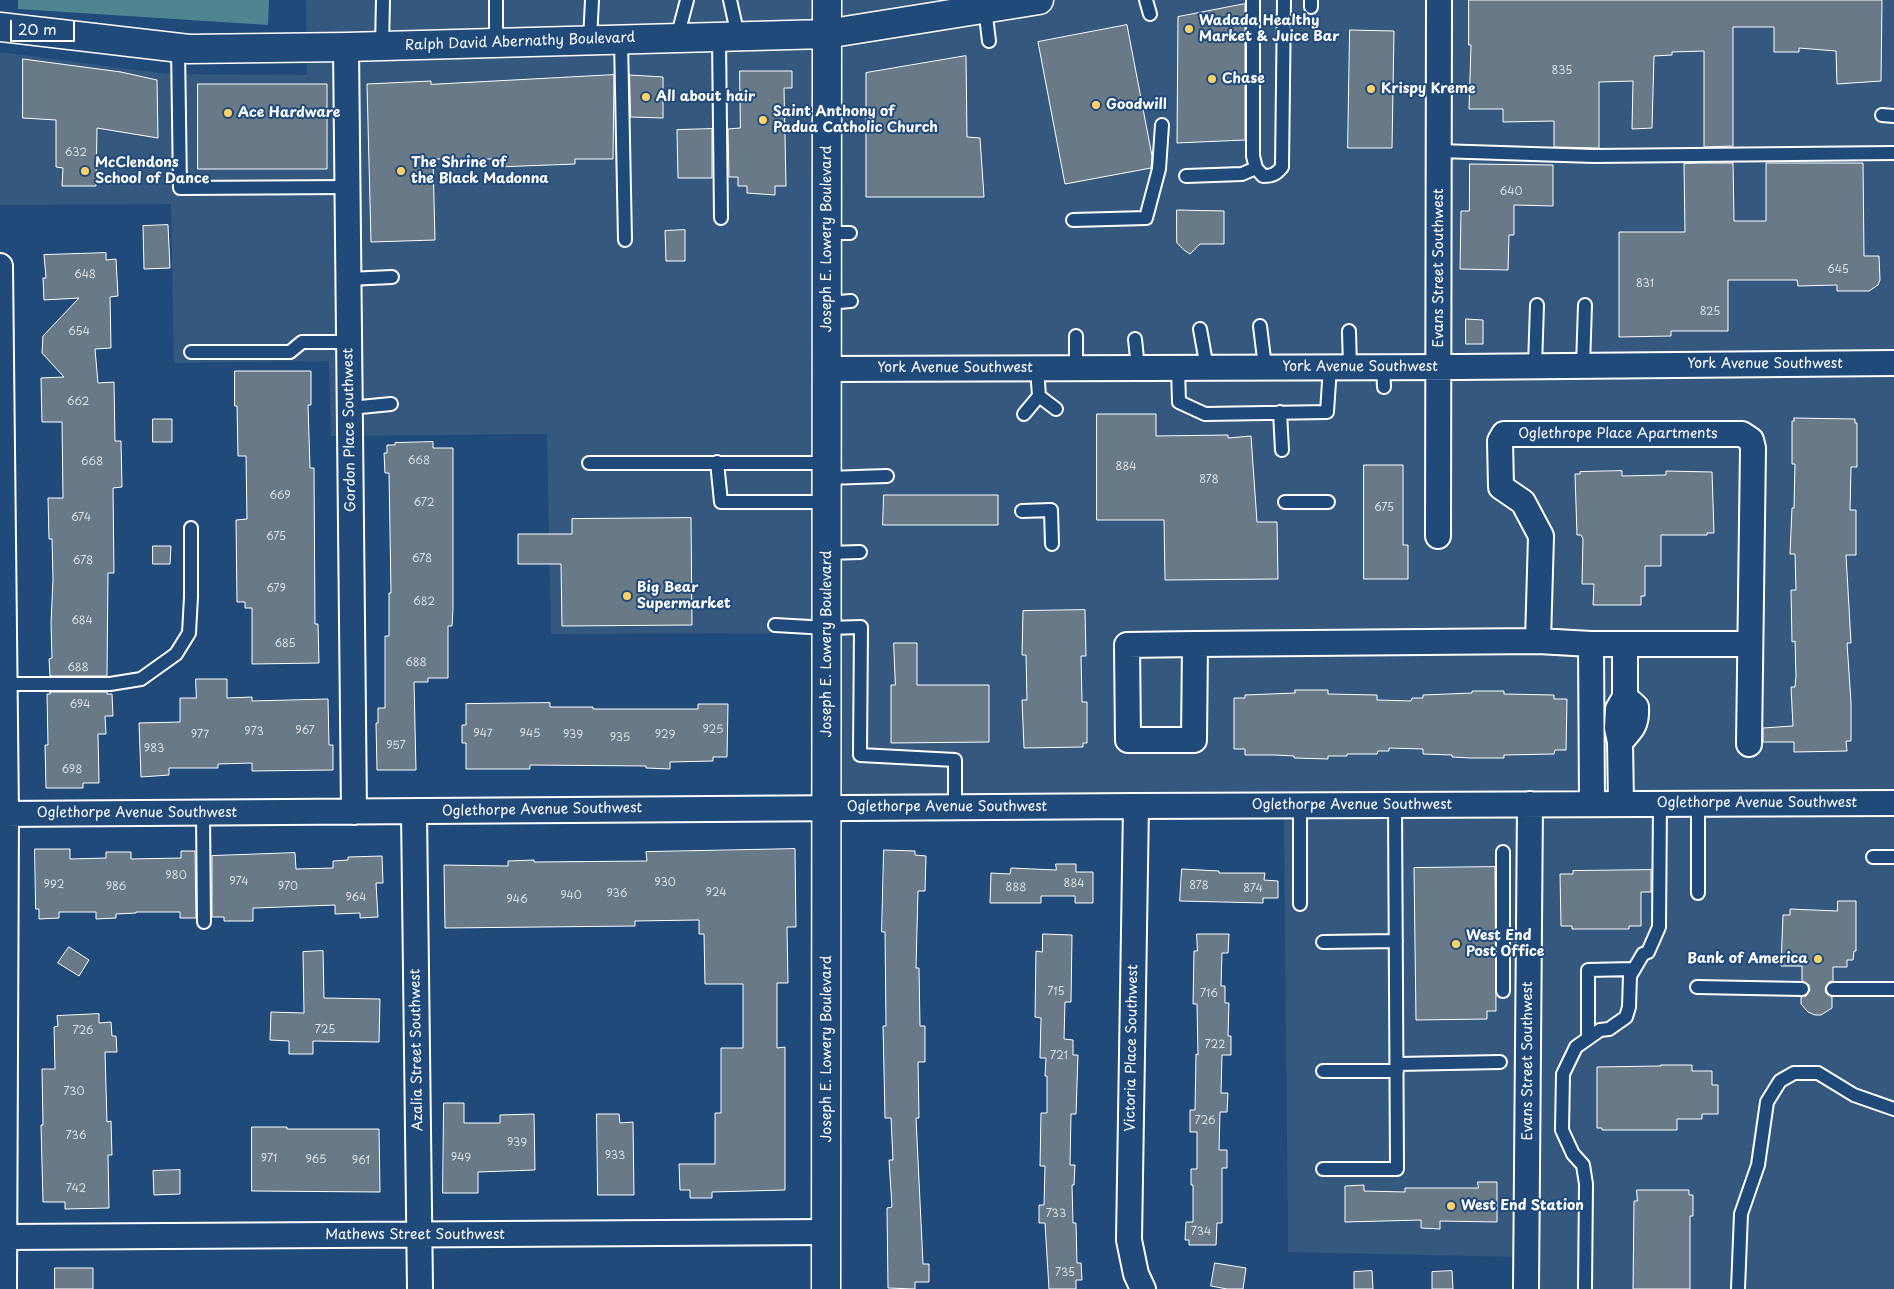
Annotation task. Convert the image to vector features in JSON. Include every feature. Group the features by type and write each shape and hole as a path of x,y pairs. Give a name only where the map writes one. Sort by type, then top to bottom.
{"street":[{"name":"Joseph E. Lowery Boulevard","path":"826,1289 827,369 839,302 838,233 826,34 827,0"},
{"name":"Evans Street Southwest","path":"1438,536 1440,0"},
{"name":"Ralph David Abernathy Boulevard","path":"0,27 178,48 346,48 826,34 1023,1"},
{"name":"Gordon Place Southwest","path":"346,48 354,812"},
{"path":"0,266 4,684 4,1289"},
{"name":"York Avenue Southwest","path":"827,369 1340,367 1383,377 1439,367 1894,363"},
{"name":"Oglethrope Place Apartments","path":"1538,642 1541,536 1523,502 1501,487 1500,441 1504,434 1742,434 1751,440 1753,448 1749,744"},
{"path":"1195,644 1194,740 1128,740 1127,645 1195,644 1538,642 1750,644"},
{"path":"1591,644 1592,804"},
{"path":"1621,804 1620,742 1637,720 1636,707 1625,696 1625,644"},
{"name":"Oglethorpe Avenue Southwest","path":"3,814 1894,803"},
{"name":"Evans Street Southwest","path":"1526,1289 1515,852 1530,804"},
{"name":"Victoria Place Southwest","path":"1136,806 1129,1240 1136,1274 1143,1289"},
{"name":"Azalia Street Southwest","path":"414,812 420,1289"},
{"name":"Mathews Street Southwest","path":"3,1252 419,1235 826,1232"}],"lane":[{"path":"382,46 383,0"},
{"path":"496,0 496,43"},
{"path":"590,40 592,0"},
{"path":"677,38 687,0"},
{"path":"720,218 730,0"},
{"path":"1146,0 1150,14"},
{"path":"1253,0 1252,145 1256,168 1263,176 1277,173 1282,167 1284,0"},
{"path":"985,8 989,41"},
{"path":"621,40 625,240"},
{"path":"178,48 180,188 348,187"},
{"path":"1073,220 1146,218 1159,169 1162,125"},
{"path":"1439,152 1594,156 1894,153"},
{"path":"1186,176 1242,174 1256,168"},
{"path":"348,279 392,277"},
{"path":"1534,366 1537,306"},
{"path":"1583,366 1585,306"},
{"path":"1260,326 1265,367"},
{"path":"1200,329 1207,368"},
{"path":"1178,368 1179,402 1205,414 1327,412 1349,331"},
{"path":"1076,336 1076,368"},
{"path":"1135,339 1138,368"},
{"path":"191,352 290,352 302,342 349,342"},
{"path":"1024,414 1038,396 1037,368"},
{"path":"1038,396 1056,409"},
{"path":"350,408 392,404"},
{"path":"1280,412 1282,450"},
{"path":"717,462 721,502 827,481 888,476"},
{"path":"590,463 717,462 827,481"},
{"path":"1285,502 1328,502"},
{"path":"1022,511 1051,510 1052,544"},
{"path":"4,684 110,684 141,679 176,654 189,633 191,597 190,528"},
{"path":"827,553 860,552"},
{"path":"775,625 827,628 861,627 860,755 955,760 955,807"},
{"path":"1585,1289 1586,1184 1583,1165 1573,1154 1562,1130 1563,1074 1576,1048 1600,1030 1609,1029 1626,1018 1629,1007 1630,976 1643,954 1648,952 1659,927 1660,803"},
{"path":"1698,803 1698,893"},
{"path":"1300,805 1300,904"},
{"path":"1323,1169 1397,1169 1395,805"},
{"path":"203,813 204,922"},
{"path":"1503,991 1515,852"},
{"path":"1874,857 1894,857"},
{"path":"1323,942 1396,941"},
{"path":"1588,1038 1588,970 1634,969"},
{"path":"1697,987 1802,989"},
{"path":"1832,989 1894,989"},
{"path":"1323,1071 1500,1062"},
{"path":"1738,1289 1741,1214 1758,1165 1767,1102 1780,1081 1794,1073 1818,1073 1854,1095 1894,1109"}],"shaded area":[{"path":"306,0 1894,0 1894,1289 1515,1289 1515,1257 1288,1252 1284,812 813,812 815,633 551,634 547,434 331,436 329,361 174,363 171,204 0,205 0,52 167,74 307,75"}],"green space":[{"path":"18,0 269,0 268,25 18,9"}],"building":[{"path":"1469,0 1882,0 1881,81 1837,84 1836,51 1799,48 1799,52 1774,52 1774,27 1733,27 1733,146 1704,147 1704,51 1672,52 1672,55 1654,56 1652,128 1632,129 1633,81 1599,82 1599,148 1554,147 1554,121 1503,122 1503,109 1469,109 1471,45 1469,45"},
{"name":"Chase","path":"1245,4 1245,140 1177,143 1178,17"},
{"name":"Goodwill","path":"1127,25 1152,156 1151,168 1065,184 1038,42"},
{"name":"Krispy Kreme","path":"1350,30 1394,31 1392,148 1348,148"},
{"path":"966,56 967,137 980,138 984,197 866,197 866,73"},
{"path":"23,59 121,72 157,80 158,138 97,128 96,186 62,186 63,168 56,167 56,120 23,118"},
{"name":"Saint Anthony of Padua Catholic Church","path":"740,71 792,71 792,88 784,88 786,186 775,186 775,195 747,193 747,186 738,186 738,177 729,177 728,129 740,128"},
{"path":"614,75 613,159 575,159 575,164 496,167 495,159 433,159 435,240 371,242 367,84 431,81 431,84"},
{"name":"All about hair","path":"630,75 663,77 663,118 631,117"},
{"path":"198,84 327,84 327,169 198,169"},
{"path":"712,129 712,178 678,178 677,130"},
{"path":"1733,163 1734,221 1766,221 1766,163 1863,163 1864,256 1879,256 1880,280 1878,285 1869,291 1837,291 1837,285 1798,286 1797,280 1728,280 1728,331 1671,331 1671,336 1619,337 1619,232 1685,232 1684,164"},
{"path":"1470,164 1553,165 1553,206 1514,205 1514,235 1509,235 1508,270 1460,269 1461,211 1469,211"},
{"path":"1177,210 1224,211 1224,244 1200,244 1190,254 1184,250 1177,243"},
{"path":"168,225 170,268 144,269 143,226"},
{"path":"685,230 685,261 666,261 665,231"},
{"path":"106,253 106,260 116,259 118,296 110,297 111,348 95,349 98,383 114,382 115,441 121,441 122,487 113,488 114,573 108,573 107,676 50,676 49,659 52,658 53,579 52,539 49,539 48,498 63,498 62,422 42,422 41,378 64,377 42,353 43,336 79,298 44,300 43,278 46,278 44,255"},
{"path":"1466,319 1483,320 1483,344 1466,344"},
{"path":"235,371 311,371 311,405 308,405 310,468 314,468 315,624 318,624 319,663 252,664 252,608 245,608 245,602 237,602 236,520 247,519 246,456 238,456"},
{"path":"1097,414 1156,414 1156,436 1228,435 1228,438 1251,436 1257,522 1277,522 1278,579 1165,580 1164,520 1097,520"},
{"path":"1794,418 1855,419 1855,423 1857,423 1857,467 1851,467 1850,510 1856,510 1856,555 1846,555 1851,643 1847,643 1851,702 1851,741 1846,741 1847,751 1794,752 1794,742 1763,742 1763,728 1793,726 1791,687 1795,687 1796,676 1795,641 1792,642 1791,590 1796,590 1795,554 1790,554 1792,508 1794,508 1795,464 1792,464 1792,421 1794,421"},
{"path":"153,419 172,419 172,442 153,442"},
{"path":"433,442 433,448 453,448 453,609 452,626 448,626 448,678 428,678 428,682 414,682 416,770 377,770 376,723 378,723 378,708 385,708 385,636 389,636 389,593 391,593 389,473 385,473 384,453 387,453 387,445 395,445 395,443"},
{"path":"1364,465 1403,465 1403,545 1408,545 1408,579 1364,579"},
{"path":"1622,471 1622,476 1666,475 1666,471 1712,472 1714,533 1707,533 1707,535 1661,535 1661,566 1645,566 1645,596 1641,596 1641,605 1593,605 1594,584 1582,584 1583,539 1581,535 1577,535 1575,474 1580,474 1580,472"},
{"path":"884,495 998,495 998,525 883,525"},
{"name":"Big Bear Supermarket","path":"691,518 692,625 562,626 561,564 518,564 518,534 572,534 572,519"},
{"path":"153,546 171,546 170,564 153,564"},
{"path":"1085,610 1086,656 1081,656 1082,702 1087,702 1087,743 1083,743 1083,747 1024,748 1022,700 1027,700 1026,655 1022,655 1023,611"},
{"path":"894,643 917,643 917,685 989,685 989,742 891,743 891,685 895,685"},
{"path":"196,679 227,679 227,698 252,697 252,701 328,699 329,745 333,745 333,770 252,771 252,763 218,764 218,768 169,768 169,775 141,777 139,723 180,722 180,698 196,698"},
{"path":"1295,690 1328,690 1328,694 1377,695 1377,700 1411,701 1412,698 1423,698 1423,695 1472,693 1472,691 1504,691 1504,694 1554,695 1554,699 1567,699 1566,750 1555,750 1554,754 1504,755 1504,758 1471,758 1423,754 1423,749 1389,748 1389,751 1378,751 1377,754 1347,754 1347,756 1328,756 1328,759 1245,755 1245,749 1234,749 1234,698 1245,698 1245,695 1295,693"},
{"path":"50,692 107,692 107,694 112,694 113,716 105,716 106,734 98,734 99,783 83,783 83,788 46,788 45,745 48,745 47,694 50,694"},
{"path":"550,703 550,707 593,707 593,709 698,709 698,704 728,704 727,757 713,757 713,761 670,762 670,769 646,768 646,766 530,765 530,769 466,769 466,743 462,743 462,725 466,725 466,704"},
{"path":"35,849 70,849 70,859 106,858 106,852 131,852 131,859 181,858 181,851 195,851 196,918 180,918 180,912 136,912 116,914 116,918 96,919 96,912 59,912 59,918 39,919 39,909 36,909"},
{"path":"795,849 796,927 787,927 788,983 777,983 777,1048 785,1047 785,1190 712,1192 712,1198 690,1198 690,1190 680,1190 679,1164 715,1164 715,1113 721,1113 721,1048 743,1048 743,984 705,984 704,934 699,934 699,920 635,921 635,926 445,928 444,865 508,866 508,861 534,860 534,862 647,861 646,852"},
{"path":"884,850 915,851 915,855 926,856 925,891 918,891 916,968 919,968 920,1026 925,1026 925,1062 918,1062 919,1118 916,1118 923,1264 929,1264 929,1282 915,1282 915,1289 888,1288 887,1208 892,1207 889,1160 893,1160 891,1118 885,1118 883,1026 886,1026 885,932 882,932"},
{"path":"295,853 296,869 333,868 333,861 348,860 348,857 382,856 383,883 376,883 378,917 360,918 360,913 335,914 335,905 253,908 253,921 224,921 224,917 212,917 212,856"},
{"path":"1056,864 1076,864 1076,872 1093,872 1093,903 1075,903 1075,896 1041,896 1041,903 990,903 991,873 1010,874 1011,868 1056,870"},
{"path":"1495,867 1496,1011 1487,1011 1487,1019 1416,1020 1414,868"},
{"path":"1182,869 1219,871 1219,873 1265,873 1264,880 1278,881 1278,898 1263,898 1263,903 1180,901"},
{"path":"1651,870 1651,892 1641,892 1641,926 1629,926 1629,929 1572,929 1572,926 1561,926 1560,874 1573,874 1573,871"},
{"name":"Bank of America","path":"1838,901 1856,901 1856,951 1854,951 1853,960 1847,960 1847,967 1833,967 1833,981 1829,982 1825,989 1826,993 1832,997 1832,1008 1821,1015 1815,1015 1808,1012 1801,1004 1801,997 1806,996 1810,990 1809,985 1802,981 1802,966 1781,966 1783,915 1790,915 1790,909 1837,911"},
{"path":"1043,934 1072,935 1071,1002 1065,1002 1064,1039 1073,1040 1073,1055 1078,1055 1076,1114 1071,1114 1070,1165 1075,1165 1074,1185 1072,1185 1073,1223 1076,1223 1077,1263 1081,1263 1082,1280 1076,1280 1076,1289 1049,1289 1045,1223 1039,1223 1039,1205 1044,1205 1045,1166 1040,1166 1041,1113 1047,1113 1047,1076 1045,1076 1046,1058 1040,1058 1041,1018 1035,1017 1036,951 1042,952"},
{"path":"1197,934 1229,934 1228,953 1222,953 1221,986 1225,986 1225,1003 1229,1003 1228,1036 1231,1036 1231,1055 1222,1055 1221,1093 1228,1093 1227,1112 1220,1112 1219,1150 1227,1150 1227,1168 1222,1168 1222,1223 1217,1223 1216,1245 1189,1245 1189,1240 1185,1240 1186,1222 1193,1222 1191,1169 1197,1169 1197,1132 1190,1132 1190,1110 1195,1110 1196,1054 1198,1055 1197,1004 1193,1004 1194,951 1197,951"},
{"path":"69,947 89,960 79,976 58,963"},
{"path":"323,951 324,998 380,999 379,1042 313,1041 313,1054 289,1054 289,1041 270,1040 271,1012 304,1013 303,952"},
{"path":"99,1014 99,1023 111,1022 112,1036 116,1036 117,1052 105,1052 107,1122 111,1121 112,1155 108,1155 109,1208 65,1209 65,1202 43,1202 42,1069 55,1069 54,1027 58,1026 57,1016"},
{"path":"1692,1065 1692,1071 1712,1071 1712,1085 1718,1085 1718,1114 1702,1114 1702,1119 1677,1119 1677,1130 1602,1130 1602,1128 1597,1128 1597,1067"},
{"path":"444,1103 464,1103 464,1123 500,1123 500,1115 534,1114 535,1170 478,1172 478,1193 443,1193"},
{"path":"597,1114 619,1114 620,1123 633,1122 634,1195 598,1195"},
{"path":"252,1127 379,1129 380,1192 252,1191"},
{"path":"180,1170 180,1194 154,1195 153,1171"},
{"path":"1478,1182 1497,1182 1497,1222 1440,1221 1440,1229 1421,1228 1421,1220 1345,1222 1345,1186 1364,1185 1364,1191 1405,1192 1405,1188 1478,1188"},
{"path":"1637,1190 1689,1190 1689,1195 1693,1195 1693,1216 1690,1216 1690,1289 1633,1289 1634,1201 1637,1201"},
{"path":"1215,1263 1246,1268 1243,1289 1211,1286"},
{"path":"55,1268 93,1268 93,1289 55,1289"},
{"path":"1372,1271 1373,1289 1354,1289 1354,1272"},
{"path":"1452,1271 1453,1289 1432,1289 1432,1272"}],"place":[{"name":"Wadada Healthy Market & Juice Bar","path":"1189,29"},
{"name":"Chase","path":"1212,79"},
{"name":"Krispy Kreme","path":"1371,89"},
{"name":"All about hair","path":"646,97"},
{"name":"Goodwill","path":"1096,105"},
{"name":"Ace Hardware","path":"228,113"},
{"name":"Saint Anthony of Padua Catholic Church","path":"763,120"},
{"name":"McClendons School of Dance","path":"85,171"},
{"name":"The Shrine of the Black Madonna","path":"401,171"},
{"name":"Big Bear Supermarket","path":"627,596"},
{"name":"West End Post Office","path":"1456,944"},
{"name":"Bank of America","path":"1818,959"},
{"name":"West End Station","path":"1451,1206"}]}
